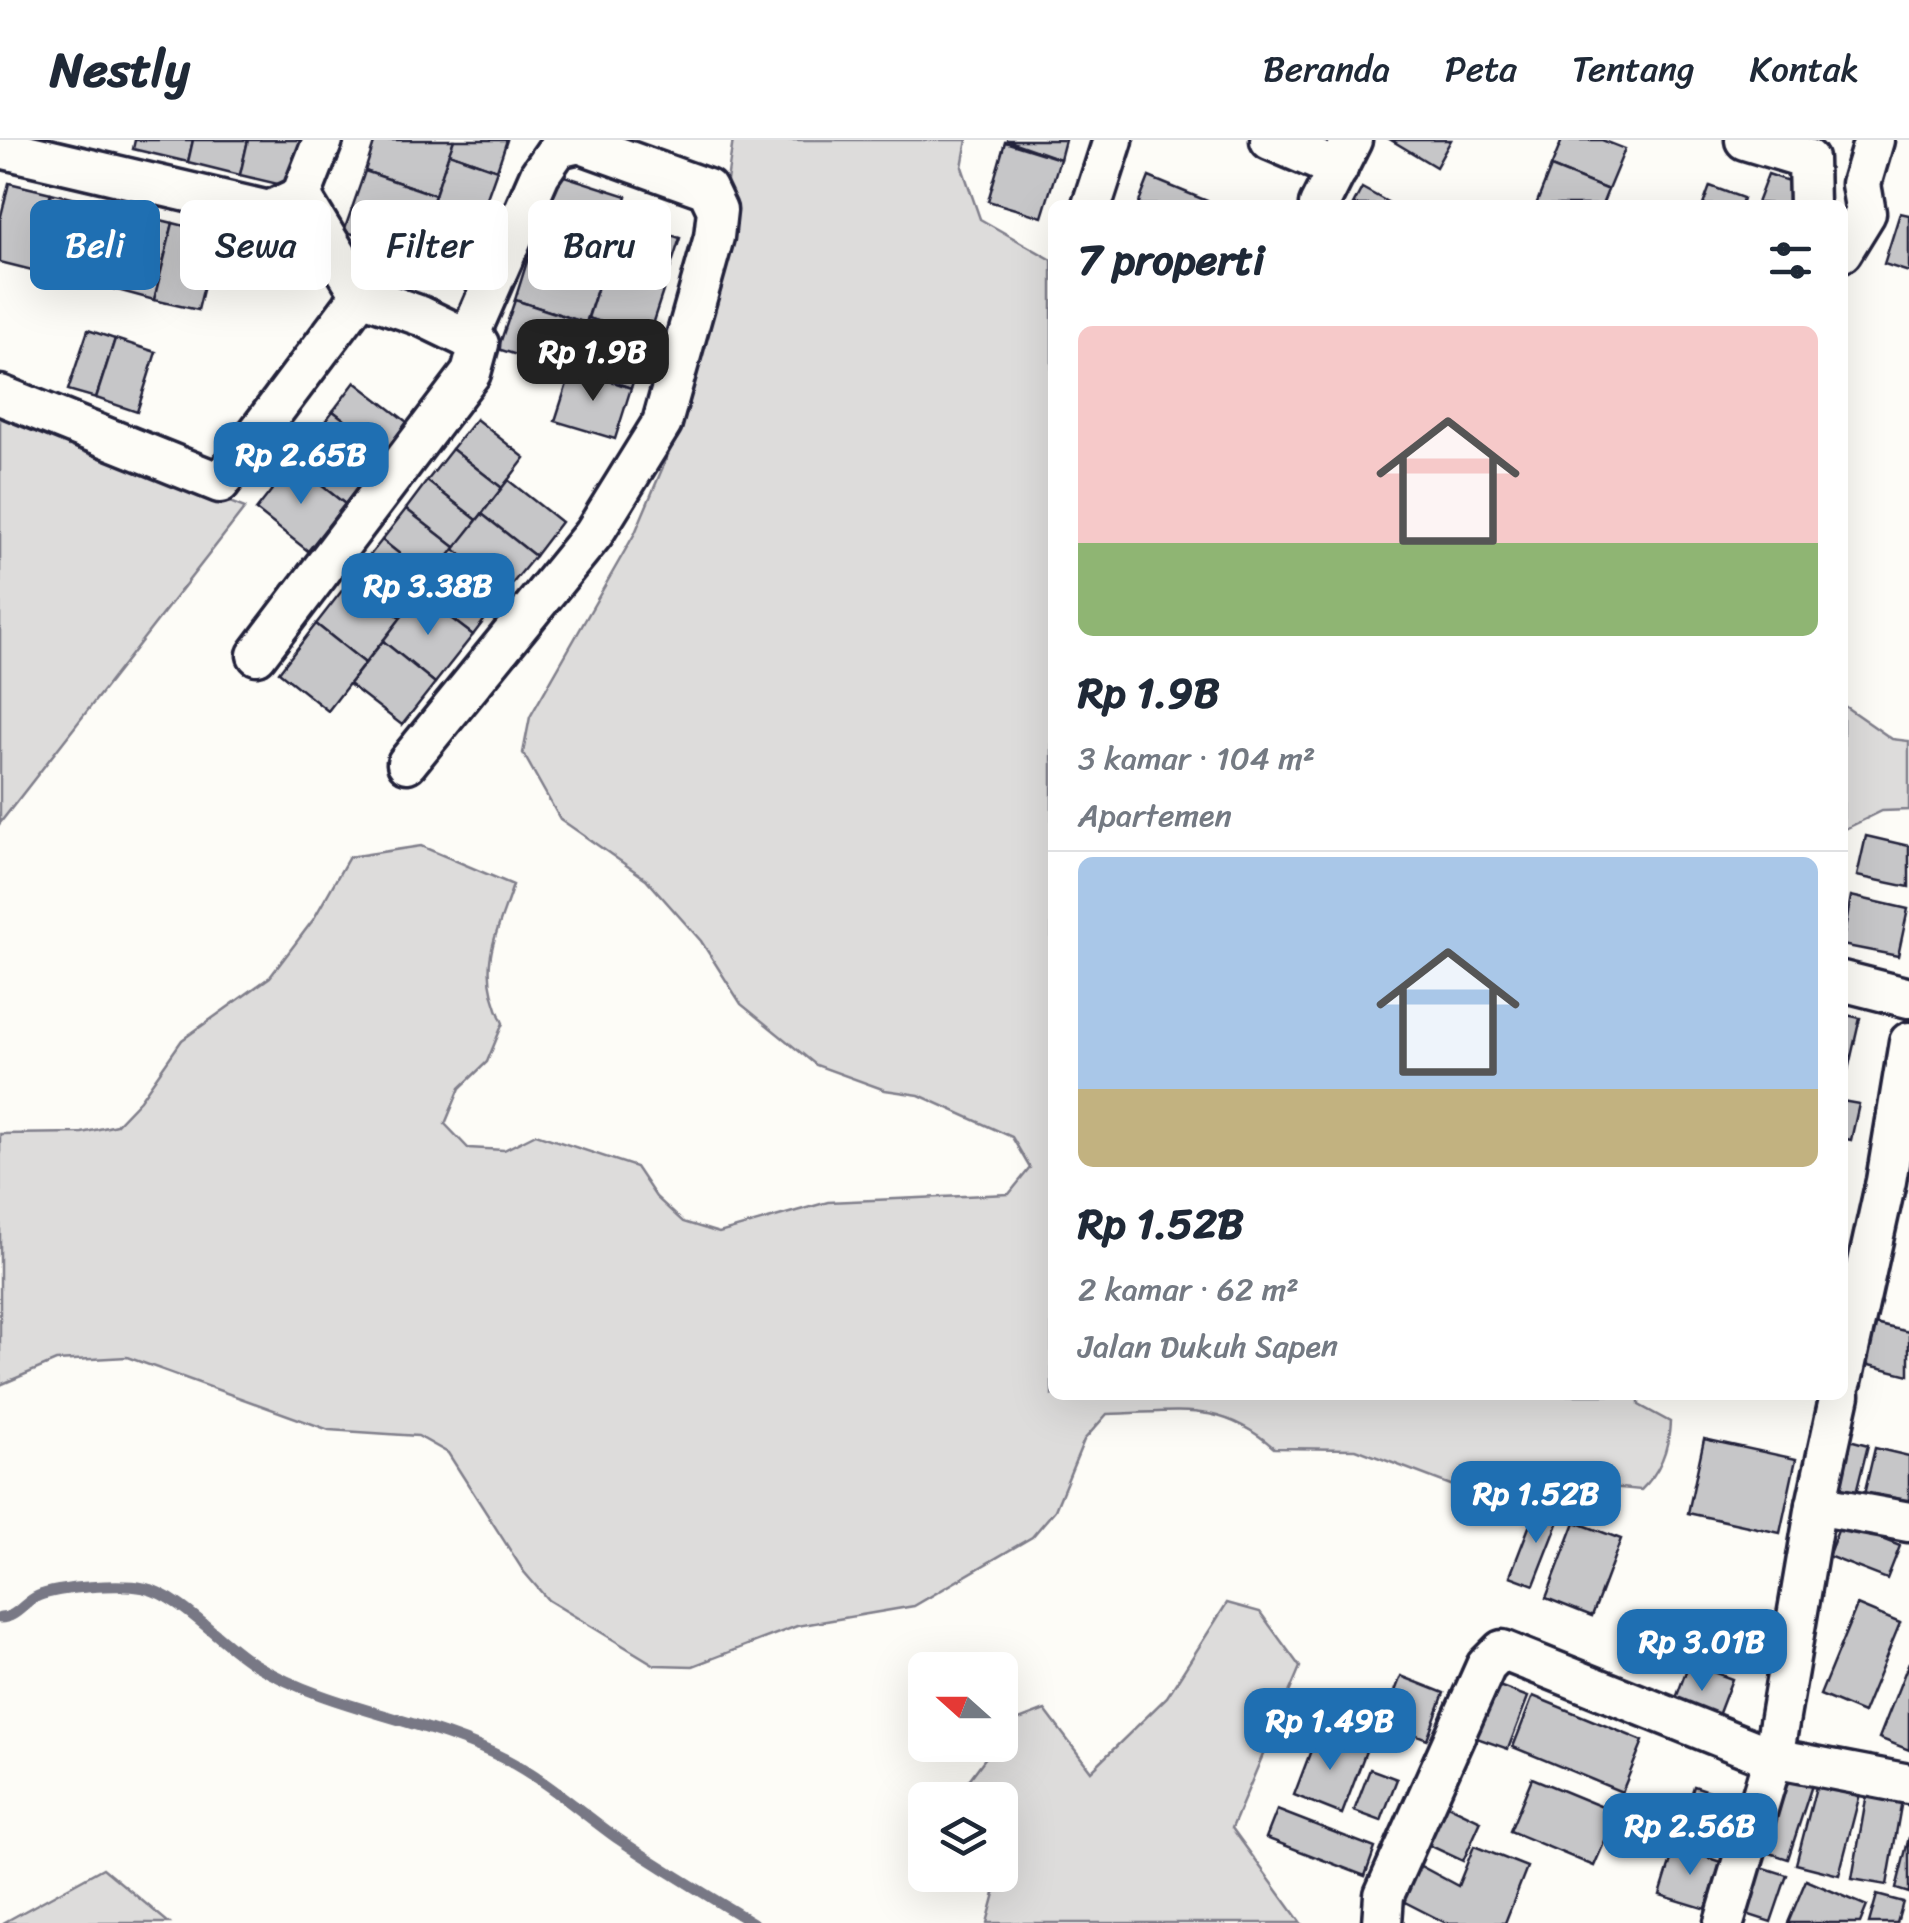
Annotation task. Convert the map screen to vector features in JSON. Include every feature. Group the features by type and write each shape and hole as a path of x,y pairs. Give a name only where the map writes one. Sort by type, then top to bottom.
{"street":[{"path":"0,148 268,211 301,196 323,140"},
{"path":"1094,200 1112,140"},
{"path":"1270,140 1345,154 1322,200"},
{"path":"1745,140 1808,160 1809,200"},
{"path":"1848,242 1866,213 1861,184 1874,140"},
{"path":"407,763 594,533 662,423 714,237 717,210 706,188 580,143 558,148 540,174 468,340"},
{"path":"258,655 470,373 479,344 361,295 301,196"},
{"path":"0,395 220,483 361,295"},
{"path":"1848,983 1909,998"},
{"path":"1848,1360 1898,1182 1909,1042"},
{"path":"1724,1923 1774,1758 1816,1505 1839,1400"},
{"path":"1816,1505 1909,1522"},
{"path":"1382,1923 1384,1896 1486,1666 1502,1650 1774,1758 1909,1784"}],"shaded area":[{"path":"733,140 967,140 962,167 980,219 1048,258 1048,1400 1639,1400 1639,1405 1670,1422 1662,1459 1641,1490 1525,1479 1490,1493 1456,1487 1356,1449 1274,1448 1254,1432 1215,1415 1175,1411 1107,1414 1084,1440 1055,1510 1032,1537 914,1606 797,1626 693,1666 655,1665 548,1600 524,1572 448,1453 418,1436 329,1430 127,1357 56,1361 0,1385 0,1134 82,1133 116,1125 140,1100 182,1040 270,977 313,920 349,857 421,846 513,885 491,954 491,986 503,1023 487,1062 460,1088 445,1124 468,1148 504,1150 536,1134 636,1167 656,1197 683,1222 719,1233 828,1202 1009,1194 1030,1168 1012,1137 919,1095 885,1090 816,1065 741,1004 701,941 646,879 560,819 523,753 530,717 635,533 679,429 717,249"},
{"path":"0,411 245,508 0,823"},
{"path":"1848,708 1892,739 1909,741 1909,810 1882,811 1848,828"},
{"path":"1227,1603 1260,1612 1300,1667 1232,1828 1301,1923 987,1923 995,1892 1018,1892 1018,1782 967,1782 982,1762 1018,1762 1018,1720 1045,1710 1091,1771 1167,1697"},
{"path":"103,1868 169,1923 3,1923"}],"building":[{"path":"135,140 193,140 188,162 133,149"},
{"path":"193,140 248,140 240,175 188,162"},
{"path":"248,140 311,140 299,189 240,175"},
{"path":"375,140 454,140 435,195 365,171"},
{"path":"454,140 507,140 497,170 449,153"},
{"path":"1006,140 1065,140 1060,159"},
{"path":"1391,140 1451,140 1436,167"},
{"path":"1562,140 1602,140 1625,149 1608,190 1551,167"},
{"path":"1005,142 1060,159 1042,217 988,201"},
{"path":"449,153 497,170 486,200 433,200"},
{"path":"1551,167 1608,190 1604,200 1538,200"},
{"path":"365,171 435,195 433,200 355,200"},
{"path":"555,173 627,196 626,200 546,200"},
{"path":"1768,174 1797,184 1791,200 1758,200"},
{"path":"1149,177 1205,200 1140,200"},
{"path":"9,183 51,193 49,200 30,200 30,270 0,262 0,220"},
{"path":"1710,186 1743,198 1742,200 1705,200"},
{"path":"1362,188 1384,200 1356,200"},
{"path":"51,193 80,200 49,200"},
{"path":"351,211 351,233 344,231"},
{"path":"1900,213 1909,215 1909,272 1884,264"},
{"path":"160,220 173,223 160,276"},
{"path":"173,223 180,225 180,290 203,290 198,310 154,300 156,290 160,290"},
{"path":"671,235 680,238 671,266"},
{"path":"528,259 528,290 597,290 586,323 515,300"},
{"path":"118,290 156,290 154,300"},
{"path":"597,290 663,290 648,337 588,318"},
{"path":"515,300 586,323 570,372 498,349"},
{"path":"588,318 648,337 631,388 572,368"},
{"path":"88,330 115,339 96,398 68,390"},
{"path":"115,339 156,352 137,412 96,398"},
{"path":"572,368 631,388 615,439 555,421"},
{"path":"355,382 407,422 385,451 333,411"},
{"path":"333,411 385,451 366,476 314,436"},
{"path":"476,419 525,458 502,488 452,449"},
{"path":"314,436 366,476 345,504 293,463"},
{"path":"452,449 502,488 477,520 427,481"},
{"path":"293,463 345,504 308,551 256,510"},
{"path":"508,480 561,522 535,556 482,514"},
{"path":"427,481 477,520 456,548 406,509"},
{"path":"406,509 456,548 431,579 382,540"},
{"path":"482,514 535,556 507,590 454,549"},
{"path":"382,540 431,579 401,618 351,579"},
{"path":"454,549 507,590 473,635 419,594"},
{"path":"351,579 401,618 365,663 316,624"},
{"path":"419,594 473,635 435,683 383,641"},
{"path":"316,624 365,663 328,711 279,672"},
{"path":"383,641 435,683 402,725 349,684"},
{"path":"1866,836 1909,846 1909,887 1857,876"},
{"path":"1851,896 1908,909 1898,956 1848,946"},
{"path":"1848,1015 1860,1018 1848,1070"},
{"path":"1848,1102 1859,1104 1851,1140 1848,1139"},
{"path":"1875,1324 1909,1332 1909,1375 1865,1364"},
{"path":"1842,1438 1868,1445 1854,1501 1829,1495"},
{"path":"1704,1439 1796,1459 1780,1533 1688,1513"},
{"path":"1875,1448 1909,1456 1909,1514 1862,1503"},
{"path":"1537,1506 1561,1516 1534,1585 1510,1576"},
{"path":"1575,1522 1621,1539 1592,1616 1546,1598"},
{"path":"1841,1523 1900,1546 1887,1579 1828,1556"},
{"path":"1857,1605 1900,1623 1863,1713 1820,1695"},
{"path":"1909,1662 1909,1750 1879,1738"},
{"path":"1689,1663 1732,1679 1714,1726 1672,1709"},
{"path":"1401,1676 1444,1693 1427,1739 1383,1722"},
{"path":"1491,1683 1528,1697 1508,1749 1471,1736"},
{"path":"1533,1696 1643,1741 1622,1792 1513,1747"},
{"path":"1318,1732 1366,1751 1342,1814 1294,1795"},
{"path":"1780,1768 1814,1779 1788,1859 1754,1848"},
{"path":"1370,1769 1397,1779 1381,1821 1354,1811"},
{"path":"1532,1778 1617,1813 1594,1866 1510,1831"},
{"path":"1817,1783 1860,1794 1839,1875 1796,1864"},
{"path":"1694,1786 1742,1802 1727,1850 1679,1835"},
{"path":"1867,1794 1902,1800 1887,1885 1852,1879"},
{"path":"1435,1799 1481,1821 1463,1861 1416,1839"},
{"path":"1277,1810 1375,1848 1365,1876 1266,1838"},
{"path":"1909,1837 1909,1893 1896,1889"},
{"path":"1474,1846 1527,1867 1505,1923 1446,1923 1397,1898 1415,1863 1458,1886"},
{"path":"1675,1847 1721,1862 1706,1909 1660,1895"},
{"path":"1752,1864 1787,1875 1771,1922 1737,1911"},
{"path":"1806,1880 1867,1906 1860,1923 1788,1923"},
{"path":"1877,1895 1903,1902 1897,1923 1869,1923"}],"waterway":[{"path":"0,1618 38,1596 60,1590 121,1586 158,1592 243,1656 286,1681 443,1733 520,1767 617,1838 753,1923"}]}
